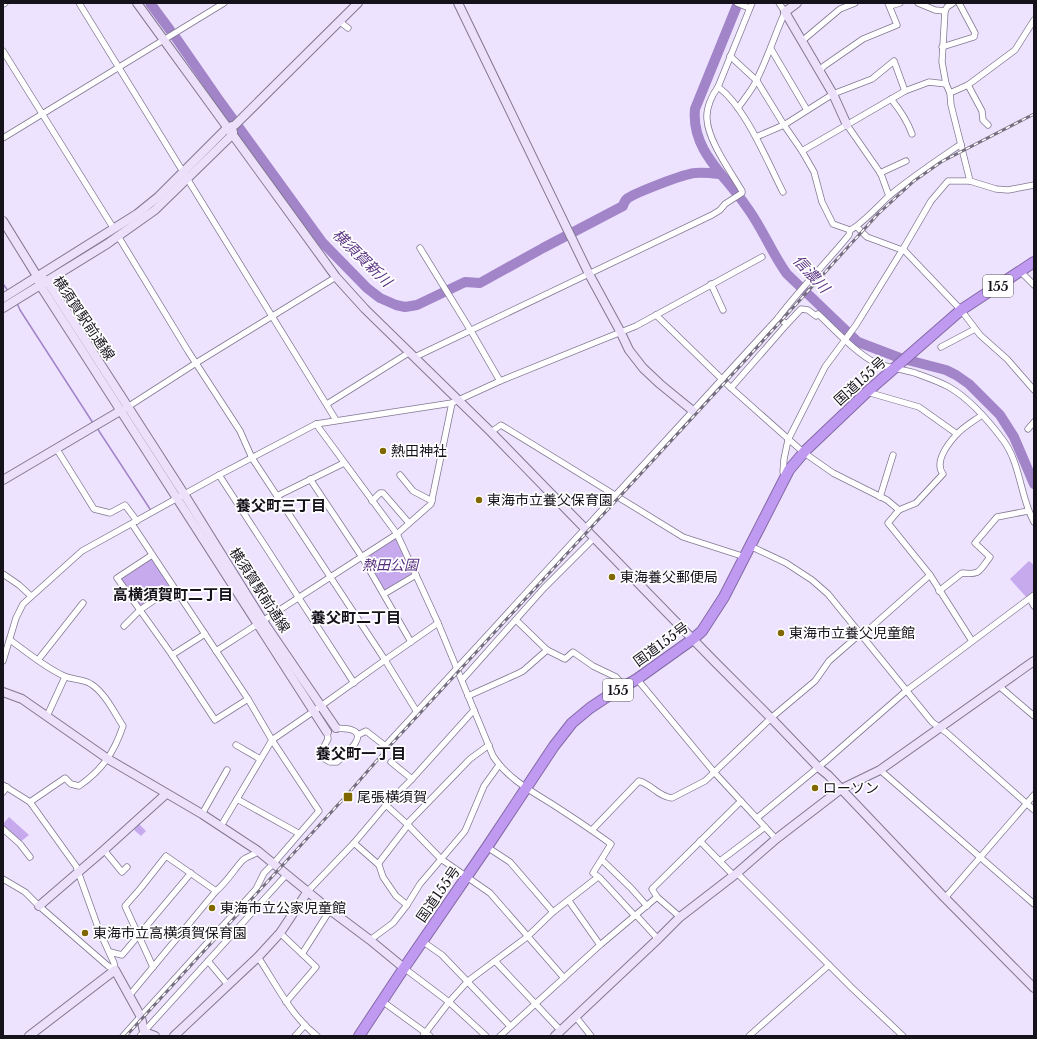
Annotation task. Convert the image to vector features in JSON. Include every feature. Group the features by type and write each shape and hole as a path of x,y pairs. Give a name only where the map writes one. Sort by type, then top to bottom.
{"highway":[{"name":"国道155号","path":"359,1036 554,746 572,724 590,708 636,679 702,631 714,614 745,557 789,470 803,452 867,392 961,310 1034,262"}],"street":[{"path":"79,3 336,420"},
{"path":"137,3 229,132 336,277 365,309 456,401 491,432 818,767 828,775 945,898 1034,988"},
{"path":"3,138 224,3"},
{"path":"3,308 41,281 116,233 185,175 358,3"},
{"path":"458,3 589,274 620,331 628,350 643,368 660,384 693,411"},
{"path":"327,404 412,355 471,331 712,216 720,210 724,204 740,195 742,191 718,150 707,120 708,106 714,92 718,87 748,6 737,3"},
{"path":"779,3 833,94 846,125 880,173 889,196"},
{"path":"738,108 757,81 785,12 797,3"},
{"path":"802,41 840,9 855,3"},
{"path":"819,71 863,39 897,25 889,5 900,3"},
{"path":"918,3 935,10 945,11"},
{"path":"953,3 947,7 945,11 942,62 970,181"},
{"path":"942,47 974,37 975,33 959,3"},
{"path":"950,93 968,86 1015,50 1034,20"},
{"path":"340,22 348,28"},
{"path":"771,49 807,110"},
{"path":"3,50 240,432 252,458 417,712"},
{"path":"730,56 757,81 802,151 814,172 822,202 833,224 850,230 856,227 889,196 921,171 961,144"},
{"path":"756,138 784,125 833,94 872,79 894,61 905,91"},
{"path":"802,151 905,91 929,82 946,84"},
{"path":"968,86 982,111 983,120 988,126"},
{"path":"718,87 738,108 756,138 783,192"},
{"path":"891,100 901,110 907,120 912,134"},
{"path":"880,173 906,161"},
{"path":"786,476 783,472 788,440 825,367 856,325 931,202 944,184 948,181 970,181 996,189 1008,190 1034,185"},
{"name":"横須賀駅前通線","path":"3,220 260,623 317,709 328,732"},
{"path":"856,227 867,237 903,250 961,310 980,335 1007,359 1034,390"},
{"path":"358,735 366,731 380,744 385,745 778,318 792,298 809,281 849,235 850,230"},
{"path":"420,248 500,381"},
{"path":"22,604 82,551 180,496 316,424 456,401 620,331 636,326 762,257"},
{"path":"1020,272 1034,285"},
{"path":"3,480 124,409 336,277"},
{"path":"3,298 41,281"},
{"path":"711,284 723,310"},
{"path":"731,388 801,309 808,310 816,316 818,314 875,362 914,373 948,387 962,396 982,415 1004,441 1009,450 1020,479 1028,511 1034,522"},
{"path":"656,315 731,388 788,440 833,473 887,500 899,510"},
{"path":"778,318 787,324"},
{"path":"941,347 975,329"},
{"path":"867,392 918,407 957,434"},
{"path":"216,651 397,534 431,504 456,401"},
{"path":"972,641 930,575 888,523 899,510 916,503 944,474 942,472 940,462 947,447 957,434 982,415"},
{"path":"1028,429 1034,422"},
{"path":"316,424 397,534 438,623 493,756 499,766 526,788 592,830 611,844 593,873 658,939"},
{"path":"491,432 501,425 683,537 745,557"},
{"path":"56,448 94,509 110,513 125,505 152,555 248,699 272,740 319,811 264,873 256,889 123,1036"},
{"path":"880,497 893,456"},
{"path":"277,496 344,463"},
{"path":"219,475 354,683"},
{"path":"400,475 413,491 432,501"},
{"path":"310,479 362,557 411,642"},
{"path":"372,500 380,493 383,493 410,523"},
{"path":"939,591 962,573 978,573 990,557 975,543 997,517 1028,511"},
{"path":"462,680 544,588 594,538"},
{"path":"750,546 786,563 812,580 828,594 932,722 947,733 1034,810"},
{"path":"152,555 116,578 172,655 215,720 248,699"},
{"path":"3,574 31,596"},
{"path":"384,594 416,575"},
{"path":"592,830 638,781 645,783 668,798 672,798 705,781 771,718 815,681 829,661 860,634 867,631 930,575"},
{"path":"124,626 140,610 173,587"},
{"path":"3,661 25,591"},
{"path":"757,818 906,691 1032,597 1034,606"},
{"path":"38,660 83,602"},
{"path":"516,620 546,650 565,659 572,652 593,666 616,677 624,686"},
{"path":"221,826 272,740 438,623"},
{"path":"172,655 205,634"},
{"path":"10,640 45,666 65,676 90,683 97,688 122,726 108,759 96,772 78,786 71,784 65,778 30,802"},
{"path":"468,696 524,671 546,650"},
{"path":"496,962 535,1004 558,1033 680,917 736,874 776,839 841,789 880,770 1034,661"},
{"path":"47,716 65,676"},
{"path":"636,679 714,772 776,839"},
{"path":"999,686 1034,716"},
{"path":"3,692 22,699 108,759 202,814 258,851 330,910 449,1002 486,1036"},
{"name":"横須賀駅前通線","path":"317,709 336,728"},
{"path":"174,1036 258,957 280,933 308,891 354,843 386,805 412,779 474,710"},
{"path":"336,728 350,729 358,735"},
{"path":"328,732 328,739 321,752 323,758 330,762 337,762 357,742 358,735"},
{"path":"236,745 260,760"},
{"path":"378,864 407,825 470,759 489,745"},
{"path":"391,762 412,779"},
{"path":"370,940 392,923 407,905 420,884 465,830 484,786 499,766"},
{"path":"202,814 226,770"},
{"path":"880,770 1034,904"},
{"path":"4,788 30,802 76,866 99,930 110,952 115,970 141,1017 143,1035"},
{"path":"39,906 166,794"},
{"path":"945,898 1034,795"},
{"path":"237,799 298,834"},
{"path":"680,917 657,897 652,889 740,800"},
{"path":"386,805 441,859 468,876 490,893 564,978"},
{"path":"720,861 765,827"},
{"path":"3,829 20,844 30,857"},
{"path":"700,841 903,1036"},
{"path":"354,843 378,864 383,877 396,896 407,905"},
{"path":"487,847 510,862 553,912"},
{"path":"104,850 122,872 127,867"},
{"path":"130,996 216,891 223,885 242,860 255,855 258,851"},
{"path":"153,967 125,906 166,856 216,891"},
{"path":"602,860 647,906"},
{"path":"110,952 122,955 190,873"},
{"path":"143,1035 287,874"},
{"path":"382,1001 426,1035 449,1002 468,981 496,962 528,937 553,912 598,877"},
{"path":"3,879 25,892 108,966 115,970"},
{"path":"500,1036 600,945 657,897"},
{"path":"569,901 600,945"},
{"path":"302,954 330,910"},
{"path":"280,933 316,966 286,1002"},
{"path":"422,941 442,955 510,1026"},
{"path":"258,957 286,1002 305,1025 317,1036"},
{"path":"208,961 228,985"},
{"path":"749,1036 829,965"},
{"path":"30,1036 115,970"},
{"path":"576,1017 591,1036"},
{"path":"295,1036 305,1025"},
{"path":"143,1035 155,1036"}],"green space":[{"name":"熱田公園","path":"394,539 397,539 413,574 387,591 384,589 367,559 367,556"},
{"path":"150,559 153,559 170,586 142,606 139,605 121,580 121,577"},
{"path":"1029,561 1034,565 1034,595 1028,599 1010,579"},
{"path":"9,817 29,835 19,843 3,829 3,824"},
{"path":"139,824 146,831 141,836 134,830"}],"waterway":[{"name":"横須賀新川","path":"150,3 170,30"},
{"name":"信濃川","path":"738,3 695,109 695,124 698,137 704,150 752,214 787,274 858,342 900,358 946,370 969,384 1000,415 1014,437 1034,484"},
{"name":"横須賀新川","path":"174,35 322,242 367,288 380,298 396,305 405,307 417,305 465,282 480,283 623,206 628,198 650,188 689,174 719,174"},
{"path":"3,284 9,292"},
{"path":"17,303 20,310 93,423"},
{"path":"97,428 150,509"}],"railway":[{"path":"126,1036 346,796 386,750 878,214 914,181 941,162 1034,114"}],"place":[{"name":"熱田神社","path":"383,451"},
{"name":"東海市立養父保育園","path":"479,500"},
{"name":"東海養父郵便局","path":"612,577"},
{"name":"東海市立養父児童館","path":"781,633"},
{"name":"ローソン","path":"815,788"},
{"name":"尾張横須賀","path":"348,797"},
{"name":"東海市立公家児童館","path":"212,908"},
{"name":"東海市立高横須賀保育園","path":"85,933"}],"district":[{"name":"養父町三丁目","path":"281,506"},
{"name":"高横須賀町二丁目","path":"173,595"},
{"name":"養父町二丁目","path":"356,618"},
{"name":"養父町一丁目","path":"361,754"}]}
